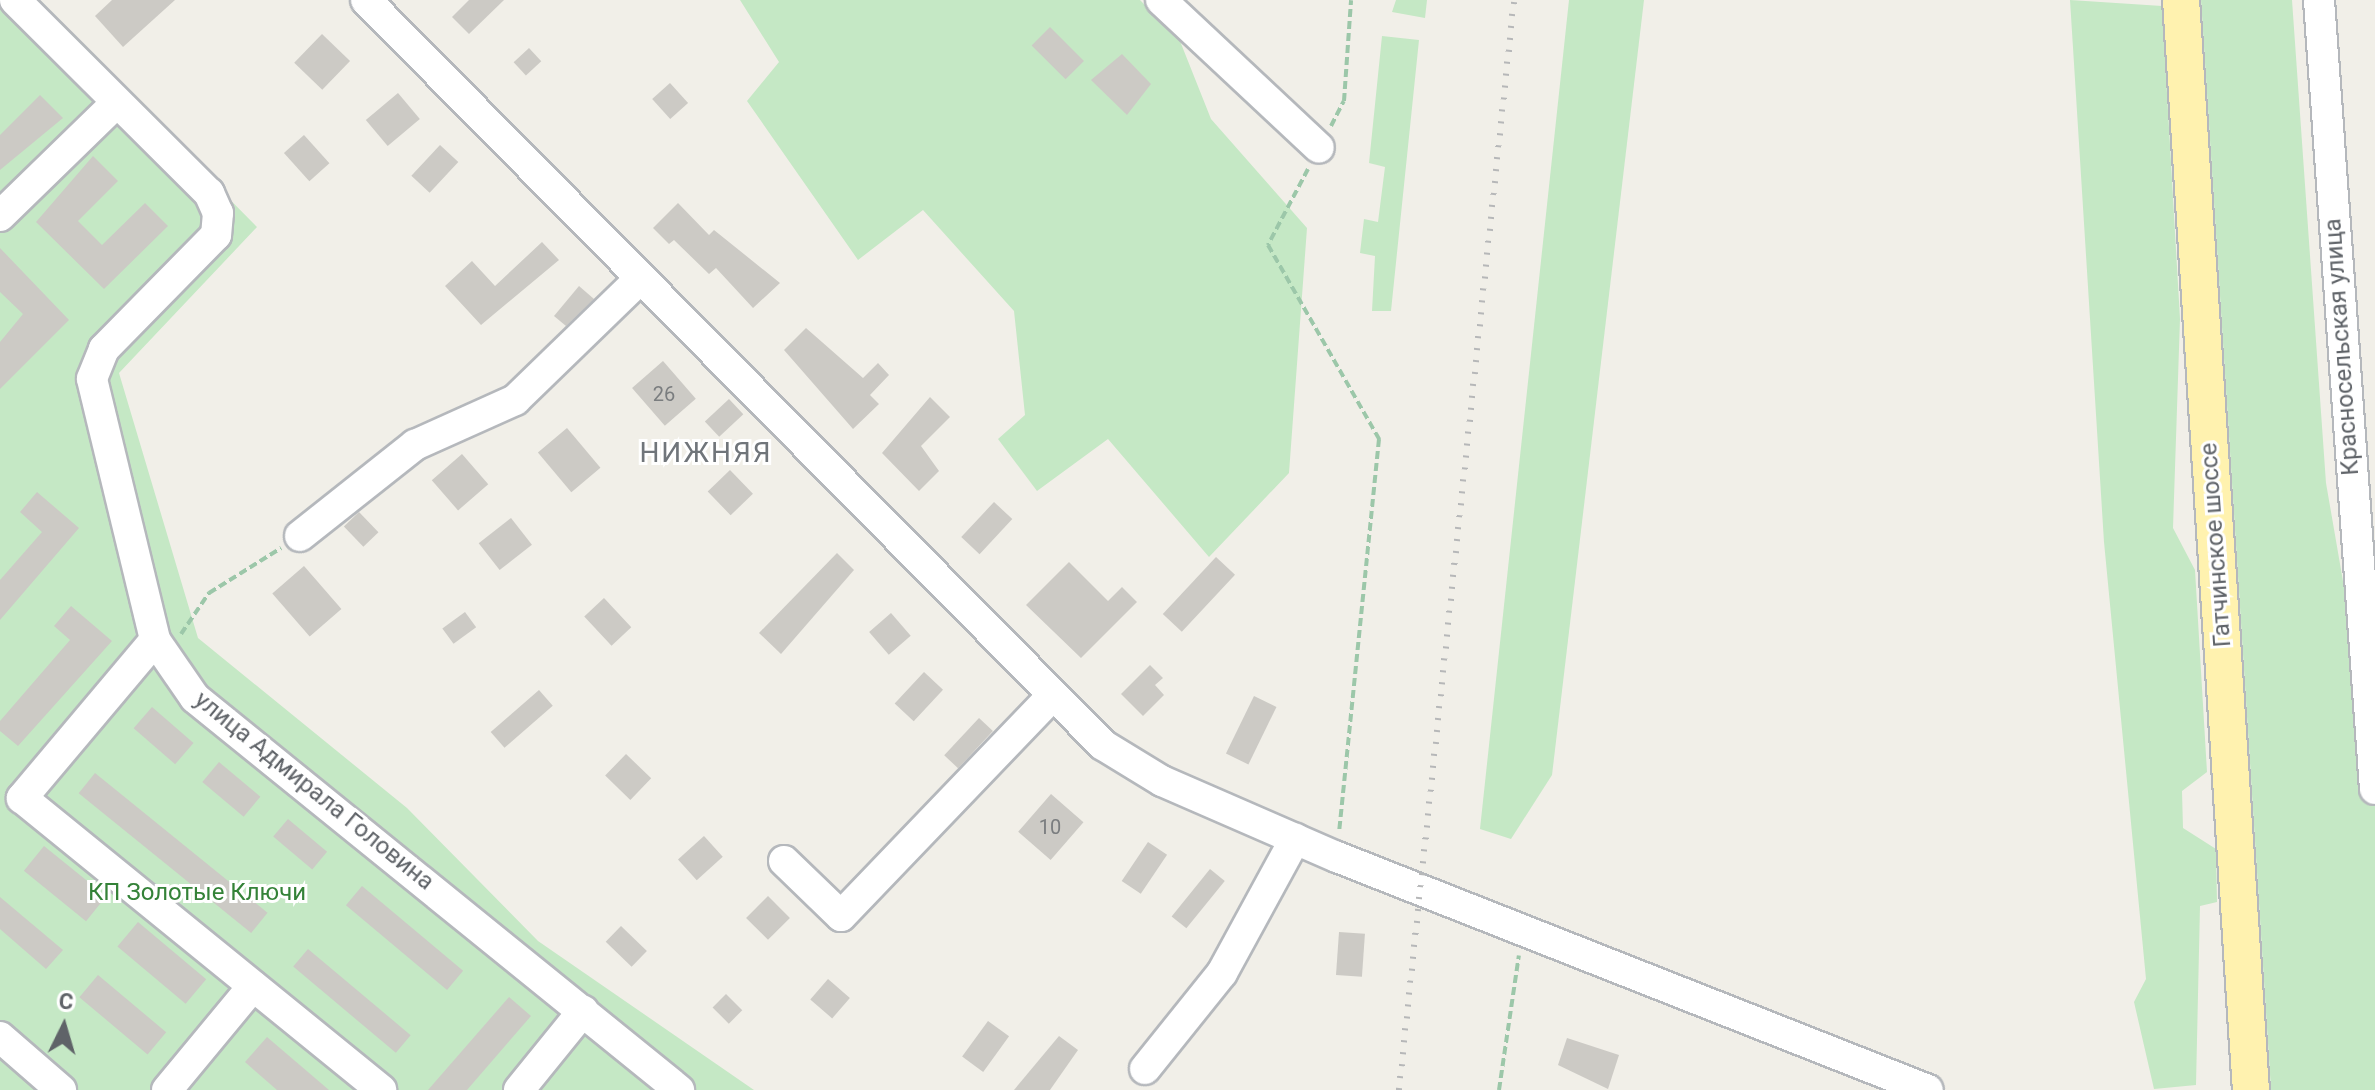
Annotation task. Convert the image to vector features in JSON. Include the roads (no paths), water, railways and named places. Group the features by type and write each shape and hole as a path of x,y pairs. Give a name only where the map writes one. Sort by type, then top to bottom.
{"main road":[{"name":"Гатчинское шоссе","path":"2181,0 2251,1090"}],"street":[{"name":"улица Адмирала Головина","path":"15,0 209,193 218,213 216,235 104,349 92,379 158,645 195,698 679,1090"},
{"path":"366,0 1050,698 1103,745 1162,781 1295,839 1523,925 1928,1090"},
{"path":"1161,0 1319,148"},
{"name":"Красносельская улица","path":"2319,0 2375,789"},
{"path":"0,216 116,103"},
{"path":"300,536 415,445 515,400 641,278"},
{"path":"158,645 22,798 381,1090"},
{"path":"784,861 841,916 1050,698"},
{"path":"1145,1069 1222,973 1295,839"},
{"path":"167,1090 253,986"},
{"path":"519,1090 583,1011"},
{"path":"0,1037 61,1090"}],"railway":[{"path":"1399,1090 1514,0"}],"district":[{"name":"НИЖНЯЯ","path":"706,453"}],"park label":[{"name":"КП Золотые Ключи","path":"197,893"}]}
